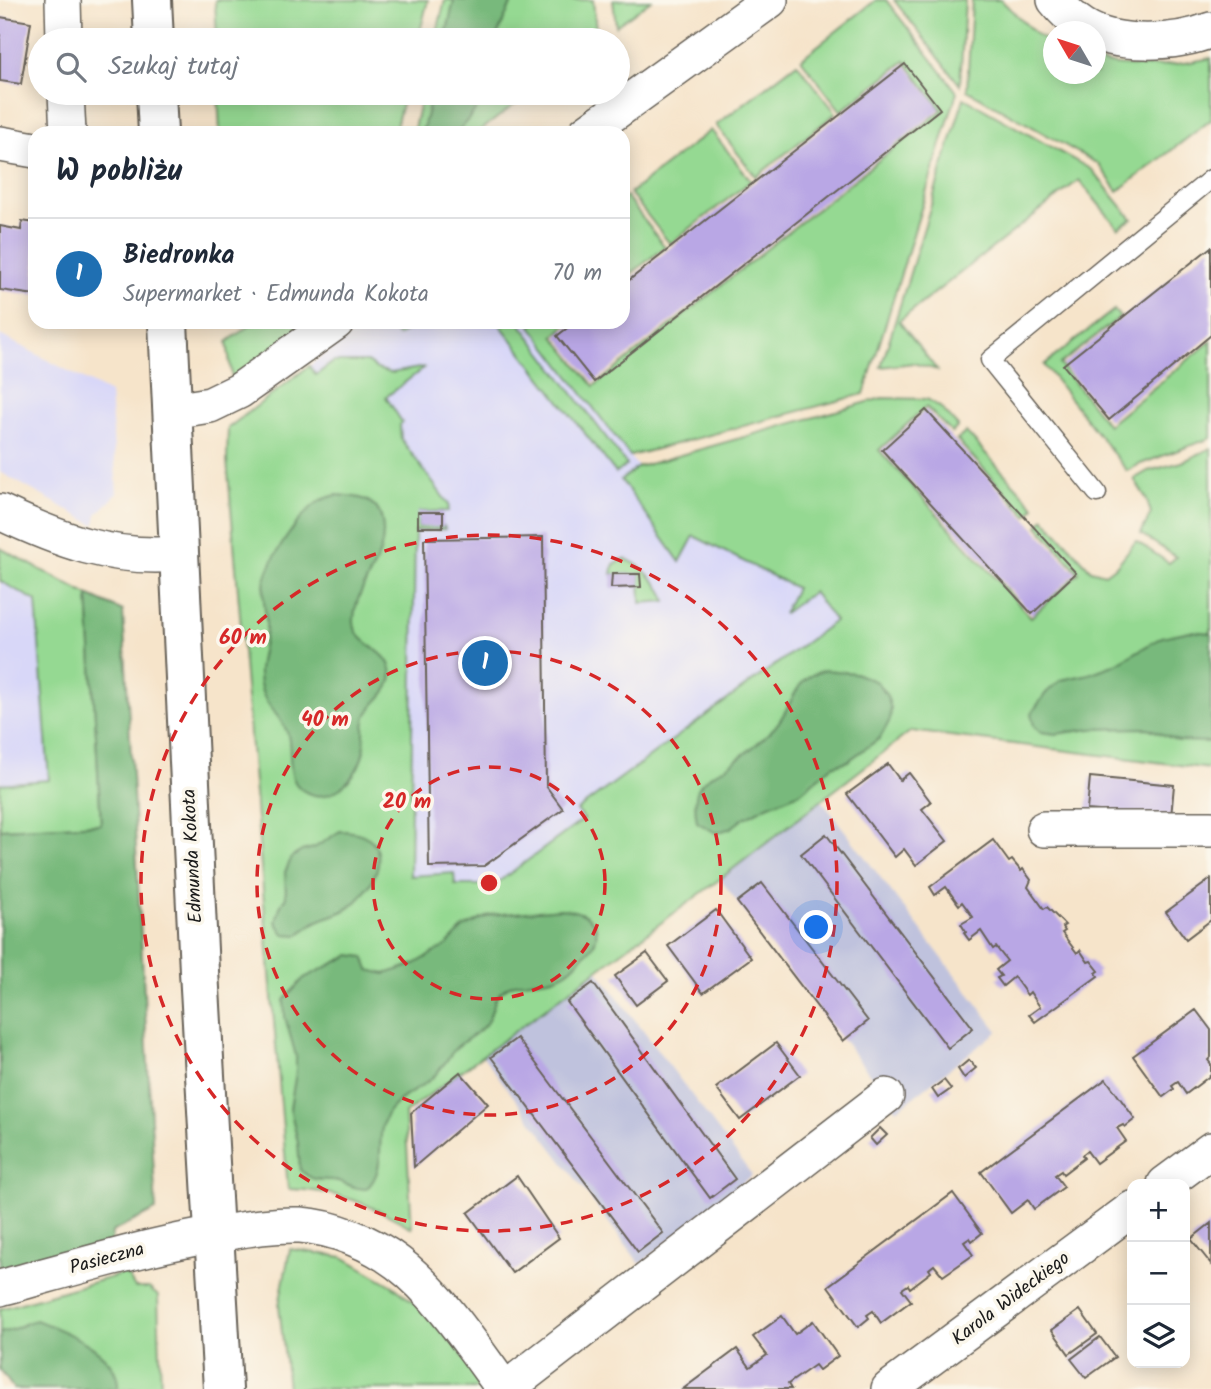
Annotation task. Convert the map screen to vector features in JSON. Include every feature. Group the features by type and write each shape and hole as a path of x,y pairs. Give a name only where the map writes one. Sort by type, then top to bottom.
{"street":[{"path":"63,0 64,28"},
{"path":"152,0 153,28"},
{"path":"630,101 770,0"},
{"path":"1055,0 1085,27 1115,38 1147,41 1176,39 1211,30"},
{"path":"67,105 68,126"},
{"path":"157,105 158,126"},
{"path":"596,126 625,105"},
{"path":"0,145 28,149"},
{"name":"Edmunda Kokota","path":"168,329 223,1389"},
{"path":"172,411 210,405 239,391 326,329"},
{"path":"0,512 35,529 106,552 137,556 178,554"},
{"path":"1044,829 1211,829"},
{"path":"505,1389 886,1096"},
{"path":"1172,1179 1211,1150"},
{"name":"Karola Wideckiego","path":"889,1389 1127,1213"},
{"name":"Pasieczna","path":"0,1288 128,1252 256,1226 301,1225 332,1230 369,1246 397,1263 414,1278 450,1317 505,1389"}],"lane":[{"path":"1097,493 990,360 1211,179"}],"shaded area":[{"path":"359,329 533,329 638,467 622,480 680,561 694,535 796,588 784,612 813,592 835,621 578,810 585,819 410,949 309,366"},
{"path":"0,335 110,393 117,494 97,514 95,525 0,472"},
{"path":"0,548 88,595 101,824 0,829"},
{"path":"822,801 998,1031 897,1110 720,879"},
{"path":"598,971 752,1175 640,1264 482,1055"}],"green space":[{"path":"215,0 428,0 421,28 216,28"},
{"path":"445,0 593,0 596,28 438,28"},
{"path":"454,0 513,0 500,28 448,28"},
{"path":"613,0 651,0 616,26"},
{"path":"876,0 886,0 957,92 864,394 630,456 533,329 562,329 554,336 594,386 942,110 905,61 841,111 801,59"},
{"path":"894,0 965,0 960,85"},
{"path":"972,0 1001,0 1043,38 1043,84 1106,84 1106,63 1154,66 1211,58 1211,120 1118,191 1098,164 967,90"},
{"path":"797,63 836,113 756,177 716,125"},
{"path":"964,98 1092,170 1132,219 1118,228 1079,180 899,321 937,370 913,363 881,367"},
{"path":"219,105 402,105 396,126 220,126"},
{"path":"419,105 514,105 486,126 415,126"},
{"path":"429,105 477,105 463,126 424,126"},
{"path":"711,130 751,181 670,244 630,193"},
{"path":"630,201 665,247 630,274"},
{"path":"1114,310 1120,317 1060,364 1108,425 1211,341 1211,438 1127,471 1044,365"},
{"path":"245,329 300,329 232,379 227,342"},
{"path":"393,329 409,329 398,336"},
{"path":"503,329 524,329 627,465 616,473"},
{"path":"333,362 367,362 377,369 391,373 425,367 386,397 402,422 401,439 449,505 448,511 419,512 418,527 444,526 445,529 415,531 410,876 454,873 455,885 494,885 584,819 577,810 835,621 813,592 783,614 796,588 694,536 680,562 621,480 638,467 882,398 927,399 940,407 958,426 952,433 926,407 879,450 1031,617 1079,573 1038,526 1044,518 1091,570 1105,574 1117,565 1136,541 1169,563 1176,557 1141,534 1151,513 1146,498 1134,479 1148,471 1182,462 1211,448 1211,769 911,731 720,879 405,1113 412,1228 382,1212 338,1195 288,1189 227,460 228,428 309,366 316,375"},
{"path":"966,432 1035,507 1027,516 957,440"},
{"path":"337,495 365,500 380,513 383,535 381,548 360,596 354,621 359,635 388,662 392,676 388,688 365,718 364,750 353,775 339,789 323,795 314,795 303,791 293,777 287,732 264,697 260,684 259,668 266,629 264,592 266,577 277,552 294,527 321,500"},
{"path":"0,548 88,595 101,824 0,829 0,784 49,780 36,601 0,581"},
{"path":"624,559 650,576 661,589 666,601 641,603 640,574 612,574 614,564"},
{"path":"88,595 123,611 156,1210 112,1232 111,1244 0,1275 0,829 101,824"},
{"path":"1190,631 1211,633 1211,742 1178,741 1148,728 1091,729 1056,734 1041,732 1034,726 1031,714 1046,693 1061,680 1116,664 1162,637"},
{"path":"826,670 855,673 877,682 887,696 891,708 890,720 880,738 848,761 832,766 800,793 767,806 731,828 716,833 697,822 695,801 701,785 774,728 806,679"},
{"path":"340,831 369,838 376,847 377,869 372,881 347,910 317,921 298,935 284,934 276,922 286,897 285,872 292,857 314,848"},
{"path":"561,909 580,913 591,919 596,930 592,947 575,965 557,977 511,985 503,990 495,1000 484,1026 455,1049 432,1078 393,1106 384,1120 377,1171 366,1189 338,1181 315,1179 300,1170 298,1143 290,1108 296,1056 285,1017 284,1000 304,978 350,955 364,957 369,970 385,974 413,965 447,945 463,928 490,915"},
{"path":"290,1249 343,1257 393,1286 417,1305 456,1347 489,1389 288,1389 279,1305"},
{"path":"126,1273 135,1288 149,1288 158,1296 161,1389 14,1389 0,1370 0,1309"},
{"path":"36,1320 75,1337 101,1354 116,1376 118,1389 14,1389 0,1370 0,1333"}],"building":[{"path":"0,17 31,22 21,84 0,81"},
{"path":"905,64 940,109 594,382 557,336 566,329 630,329 630,280"},
{"path":"22,221 28,222 28,294 0,290 0,226 21,230"},
{"path":"1211,247 1211,335 1109,420 1063,365"},
{"path":"926,410 1076,573 1032,614 882,450"},
{"path":"418,512 443,512 443,527 418,527"},
{"path":"543,537 546,786 563,809 484,866 429,867 424,539"},
{"path":"612,574 640,574 641,587 611,588"},
{"path":"888,764 900,780 909,773 931,802 922,809 947,841 916,865 904,849 895,857 847,794"},
{"path":"1090,777 1174,785 1171,817 1087,810"},
{"path":"826,834 973,1028 948,1048 801,854"},
{"path":"993,840 1009,862 1012,860 1021,871 1023,869 1031,880 1028,887 1044,909 1047,907 1065,925 1062,927 1065,931 1062,933 1077,953 1080,950 1088,962 1091,961 1099,971 1096,973 1098,976 1035,1022 1029,1015 1040,1007 1030,992 1027,995 1014,977 1003,986 997,978 1001,976 996,970 1007,961 996,947 993,949 981,931 969,940 964,933 966,932 961,924 973,917 962,902 959,905 946,887 935,895 930,887"},
{"path":"1211,879 1211,920 1186,939 1166,912"},
{"path":"762,883 868,1021 843,1041 737,902"},
{"path":"716,910 751,958 703,993 668,946"},
{"path":"647,953 668,981 636,1005 615,976"},
{"path":"593,983 735,1179 710,1198 567,1002"},
{"path":"1196,1010 1211,1030 1211,1057 1208,1060 1211,1064 1211,1075 1186,1094 1178,1082 1172,1086 1174,1089 1163,1097 1133,1056"},
{"path":"517,1038 663,1233 638,1252 491,1057"},
{"path":"776,1043 800,1075 740,1120 716,1088"},
{"path":"969,1060 976,1068 964,1078 958,1069"},
{"path":"460,1072 488,1104 414,1167 411,1113"},
{"path":"1106,1079 1135,1119 1125,1127 1123,1125 1117,1128 1126,1141 1096,1163 1087,1151 1082,1155 1084,1158 1063,1174 1061,1171 1055,1175 1064,1187 1034,1209 1028,1200 1011,1213 981,1172"},
{"path":"944,1080 951,1089 938,1098 932,1089"},
{"path":"880,1128 887,1135 876,1145 870,1138"},
{"path":"517,1176 559,1238 512,1273 468,1213"},
{"path":"953,1193 982,1233 972,1241 970,1238 964,1242 973,1255 943,1276 934,1265 929,1269 931,1272 910,1288 908,1285 902,1289 911,1301 881,1323 873,1311 858,1327 828,1286"},
{"path":"1211,1223 1211,1264 1191,1239"},
{"path":"1080,1310 1097,1334 1069,1354 1052,1330"},
{"path":"782,1316 795,1334 813,1321 838,1356 819,1370 815,1365 788,1384 791,1389 683,1389 737,1349 750,1367 767,1355 753,1337"},
{"path":"1100,1337 1115,1357 1086,1378 1071,1359"}],"place":[{"name":"Biedronka","path":"485,663"}]}
